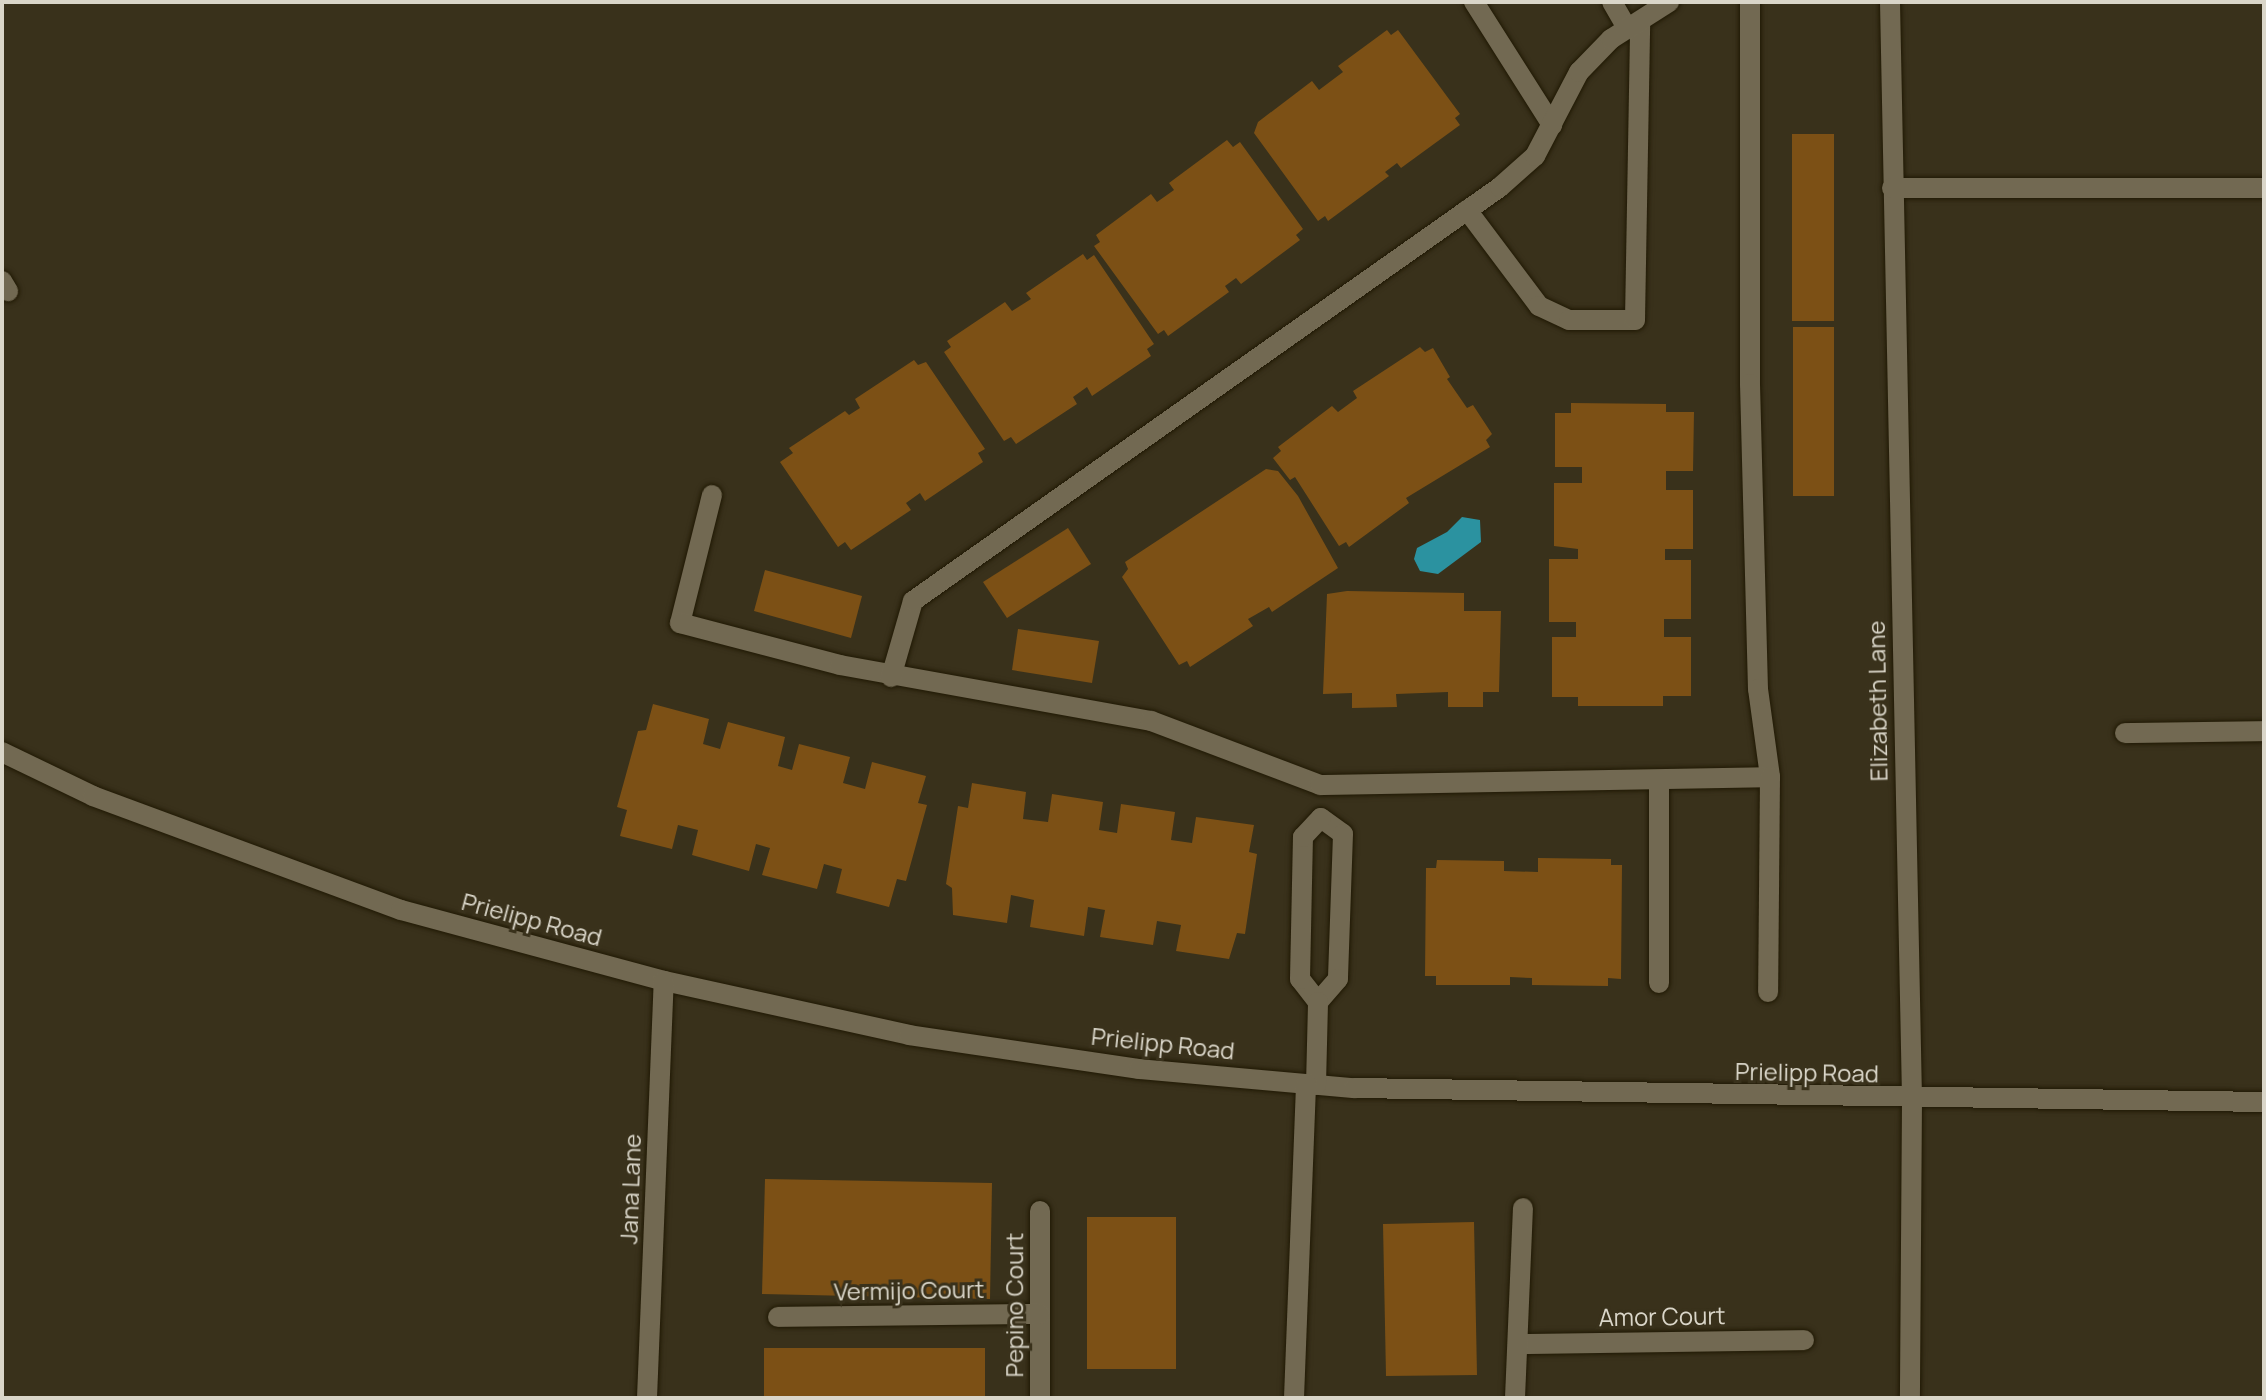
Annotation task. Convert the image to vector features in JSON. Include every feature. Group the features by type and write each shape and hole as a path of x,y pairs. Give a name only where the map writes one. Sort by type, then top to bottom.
{"street":[{"path":"1474,2 1552,125"},
{"path":"1467,210 1539,306 1569,320 1635,320 1634,24 1612,2"},
{"path":"891,677 913,601 1467,210 1535,156 1579,72 1634,24 1669,2"},
{"path":"1750,2 1755,582 1758,689 1770,777 1768,992"},
{"name":"Elizabeth Lane","path":"1890,2 1912,1100 1910,1398"},
{"path":"1892,188 2264,188"},
{"path":"712,495 680,623 891,677 1151,721 1320,785 1770,777"},
{"path":"2125,733 2264,731"},
{"name":"Prielipp Road","path":"2,752 93,796 401,910 664,981 909,1035 1139,1069 1311,1084 1912,1100 2264,1102"},
{"path":"1659,780 1659,983"},
{"path":"1318,1002 1300,979 1300,963 1303,837 1321,818 1320,785"},
{"path":"1294,1398 1318,1002 1338,979 1343,834 1321,818"},
{"name":"Jana Lane","path":"647,1398 664,981"},
{"path":"1515,1398 1521,1344 1523,1208"},
{"name":"Pepino Court","path":"1040,1211 1040,1398"},
{"name":"Vermijo Court","path":"778,1317 1040,1314"},
{"name":"Amor Court","path":"1521,1344 1804,1340"}],"water":[{"path":"1462,517 1480,520 1481,542 1438,574 1420,571 1414,559 1417,548 1447,532"}],"building":[{"path":"1387,30 1391,35 1398,30 1460,114 1455,118 1460,125 1401,168 1397,163 1385,172 1389,176 1328,221 1325,216 1318,221 1254,133 1258,122 1312,81 1319,90 1343,72 1338,66"},
{"path":"1792,134 1834,134 1834,321 1792,321"},
{"path":"1227,140 1233,147 1240,142 1303,229 1296,235 1300,240 1241,284 1236,278 1225,286 1229,292 1168,336 1164,330 1158,334 1094,246 1100,242 1096,235 1151,194 1157,202 1174,190 1169,183"},
{"path":"1083,254 1087,260 1094,255 1154,344 1147,349 1151,356 1092,396 1087,387 1073,397 1077,404 1016,444 1011,437 1004,441 944,352 951,347 947,341 1005,302 1012,311 1031,299 1026,293"},
{"path":"1793,327 1834,327 1834,496 1793,496"},
{"path":"1420,347 1425,352 1433,348 1450,377 1447,379 1467,408 1473,405 1492,434 1486,440 1490,447 1406,498 1409,503 1349,547 1346,542 1339,546 1295,477 1290,480 1273,458 1281,451 1278,447 1332,406 1338,412 1357,398 1353,391"},
{"path":"914,360 918,365 926,362 985,449 978,453 983,462 925,501 920,493 906,503 911,510 851,550 845,542 838,547 780,462 793,453 789,448 845,411 849,415 860,408 855,399"},
{"path":"1571,403 1666,404 1666,412 1694,412 1693,471 1666,471 1666,490 1693,490 1693,549 1665,549 1665,560 1691,560 1691,619 1664,619 1664,637 1691,637 1691,696 1663,696 1663,706 1578,706 1578,697 1552,697 1552,637 1576,637 1576,622 1549,622 1549,559 1578,559 1578,549 1554,546 1554,483 1582,483 1582,467 1555,467 1555,413 1571,413"},
{"path":"1266,469 1278,471 1298,496 1338,568 1272,612 1269,607 1248,619 1253,626 1190,667 1187,661 1179,665 1122,577 1128,569 1125,562"},
{"path":"1068,528 1091,564 1007,618 983,582"},
{"path":"765,570 862,596 851,638 754,611"},
{"path":"1347,591 1464,593 1464,611 1501,611 1499,692 1483,692 1483,707 1448,707 1448,692 1396,694 1397,707 1352,708 1352,693 1323,694 1327,594"},
{"path":"1018,629 1099,641 1092,683 1012,670"},
{"path":"653,704 709,719 703,744 720,749 728,722 785,737 778,766 792,770 799,744 850,757 843,783 865,789 872,762 926,776 918,803 927,805 906,881 897,879 889,907 836,893 842,869 824,864 817,889 762,875 770,848 756,844 749,871 692,855 698,830 678,825 672,849 620,836 627,810 617,807 638,731 646,730"},
{"path":"972,783 1026,792 1023,819 1048,822 1052,794 1103,802 1099,830 1117,833 1121,804 1175,812 1171,840 1192,843 1196,817 1254,825 1249,852 1257,854 1245,934 1237,933 1229,959 1176,951 1181,925 1157,921 1153,945 1100,937 1105,910 1088,907 1084,936 1030,927 1034,900 1011,895 1007,923 953,915 952,888 946,884 958,806 968,808"},
{"path":"1538,858 1611,859 1611,865 1622,865 1621,979 1608,978 1608,986 1532,985 1532,978 1510,977 1510,985 1436,985 1436,976 1425,976 1426,868 1436,868 1437,860 1504,861 1504,871 1538,872"},
{"path":"765,1179 992,1183 990,1299 762,1294"},
{"path":"1087,1217 1176,1217 1176,1369 1087,1369"},
{"path":"1474,1222 1477,1375 1386,1376 1383,1224"},
{"path":"764,1348 985,1348 985,1398 764,1398"}]}
